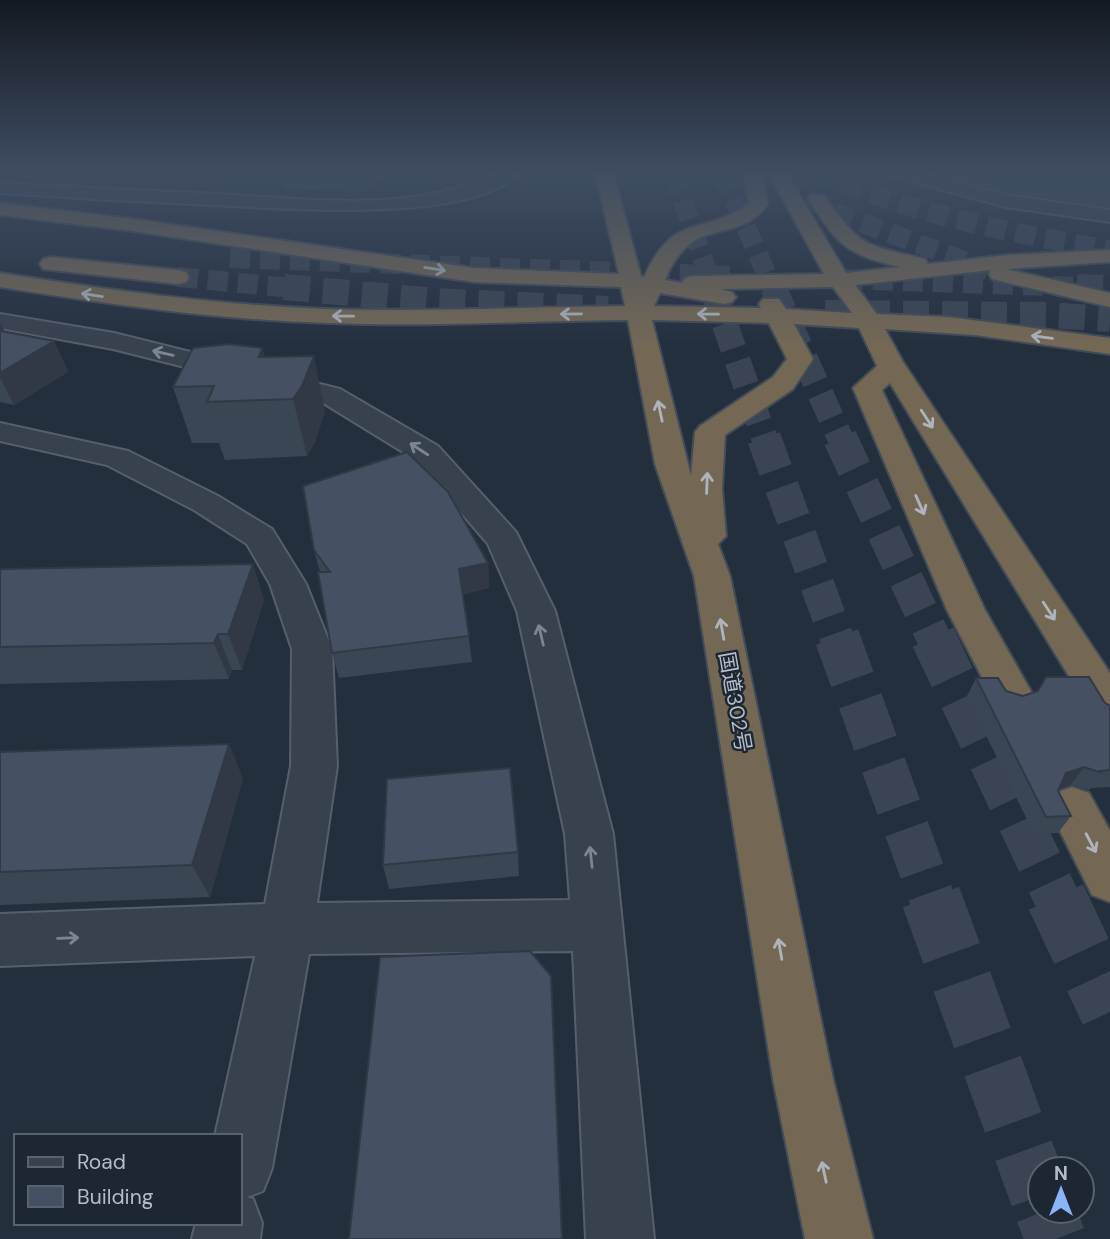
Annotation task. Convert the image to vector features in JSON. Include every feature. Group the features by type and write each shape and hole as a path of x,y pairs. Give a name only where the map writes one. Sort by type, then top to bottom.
{"highway":[{"path":"166,230 474,275 645,287 779,306 839,280"},
{"name":"国道302号","path":"620,230 625,252 645,287 671,464 712,576 803,1079 839,1239"},
{"path":"645,287 677,241 708,230"},
{"path":"810,230 870,331 1110,707"},
{"path":"838,230 850,243 890,258 921,264 963,267"},
{"path":"0,280 147,303 326,316 411,318 645,287 839,280 1110,256"},
{"path":"14,260 178,277"},
{"path":"988,270 1110,300"},
{"path":"701,283 870,331 973,328 1110,346"},
{"path":"645,287 779,306"},
{"path":"712,576 706,489 710,432 783,383 800,359 779,306"},
{"path":"870,331 891,368 867,388 966,610 1012,695"},
{"path":"1066,795 1110,879"}],"street":[{"path":"0,321 114,341 330,395 427,453 504,540 536,611 589,835 620,1239"},
{"path":"0,432 117,458 206,503 260,537 267,584 312,649 314,766 287,929 242,1158"},
{"path":"0,940 287,929 598,925"}],"building":[{"path":"0,331 54,341 0,373"},
{"path":"229,344 262,348 259,357 314,356 302,386 293,399 207,402 214,386 173,387 193,348"},
{"path":"407,452 448,492 488,563 459,569 469,636 332,653 318,572 330,572 314,550 303,486"},
{"path":"253,564 228,634 218,634 214,643 0,647 2,569"},
{"path":"1046,677 1089,677 1105,703 1110,706 1110,770 1100,771 1102,773 1084,767 1066,773 1058,791 1071,816 1046,817 976,678 998,678 1006,691 1023,696 1038,691"},
{"path":"229,744 192,865 0,872 0,752"},
{"path":"510,768 518,852 383,865 387,779"},
{"path":"530,951 551,976 562,1239 349,1239 380,957"}],"tunnel":[{"path":"693,230 708,275"},
{"path":"747,230 773,289"},
{"path":"881,230 988,270"},
{"path":"1006,230 1110,250"},
{"path":"230,258 708,275"},
{"path":"708,275 733,276"},
{"path":"708,275 713,289"},
{"path":"178,277 303,289"},
{"path":"843,279 1110,288 1077,287"},
{"path":"284,287 436,301 608,309"},
{"path":"712,287 765,440"},
{"path":"773,287 841,440"},
{"path":"825,313 1049,315 1110,319"},
{"path":"764,438 837,639"},
{"path":"840,438 934,639"},
{"path":"837,637 932,899"},
{"path":"933,637 1057,899"},
{"path":"931,897 1026,1158"},
{"path":"1056,897 1110,1012"},
{"path":"1050,1225 1056,1239"}]}
